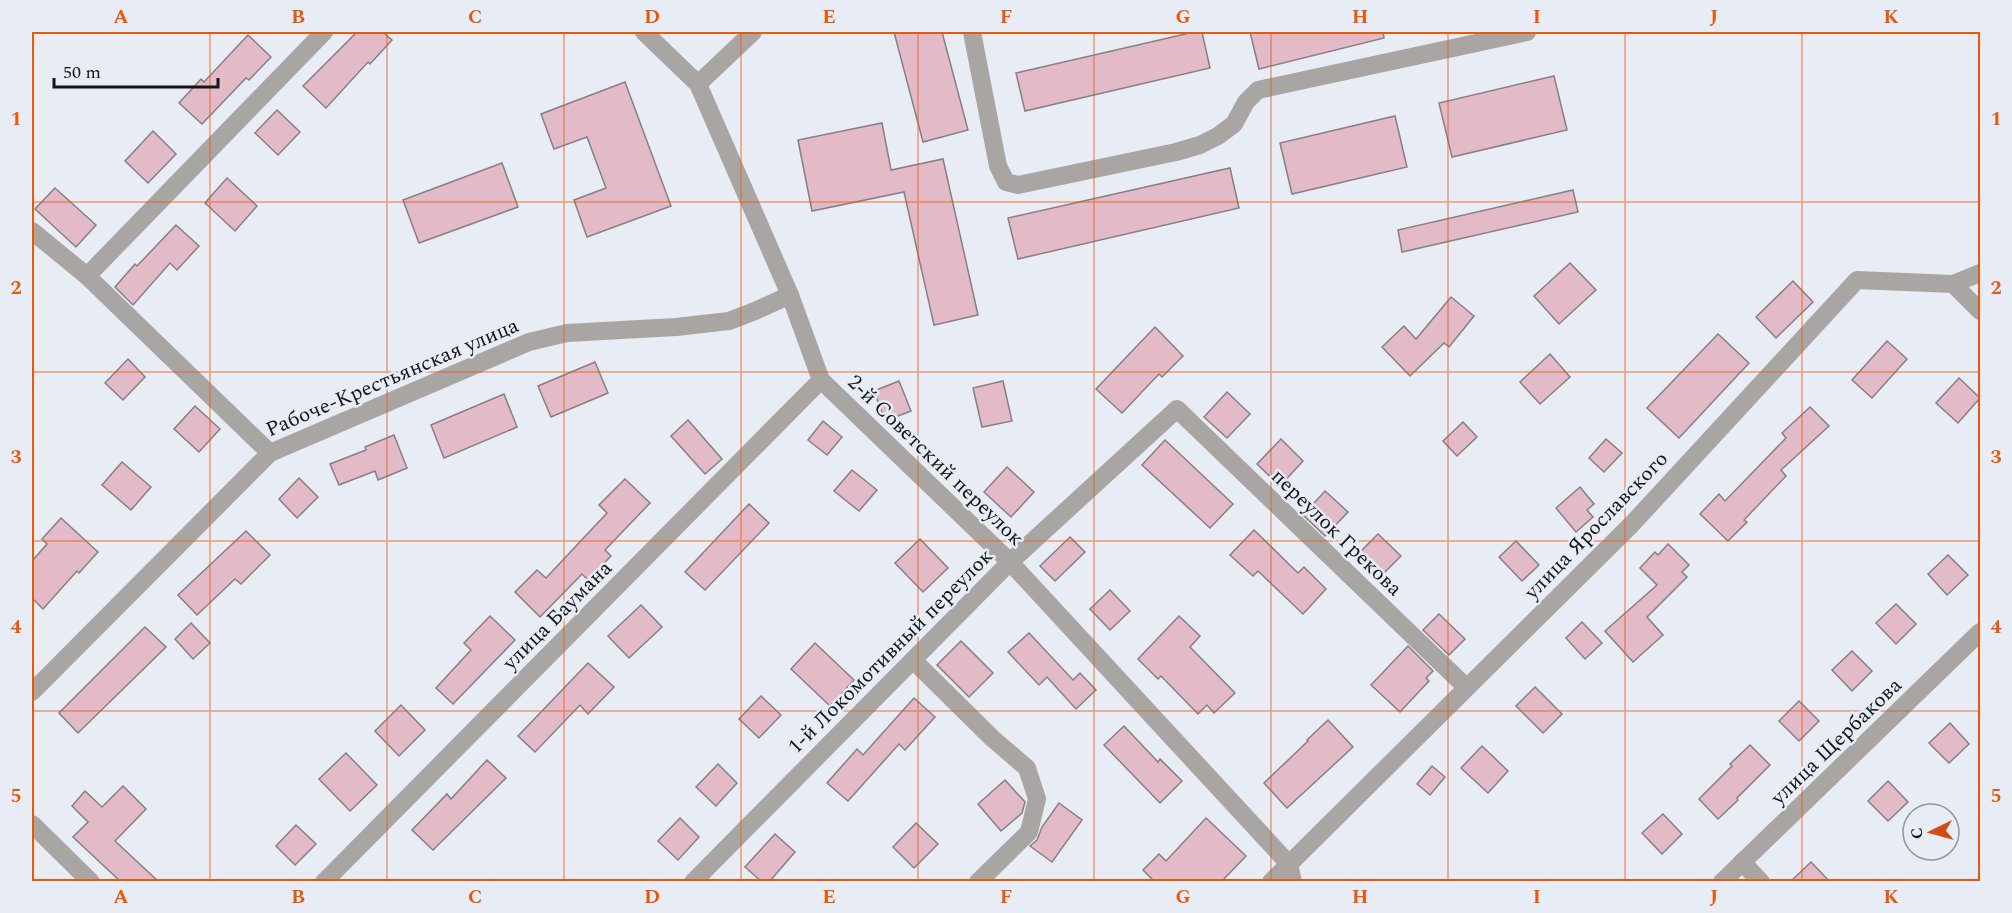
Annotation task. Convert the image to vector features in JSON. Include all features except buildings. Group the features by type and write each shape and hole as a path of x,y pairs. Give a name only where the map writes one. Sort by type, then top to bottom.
{"street":[{"path":"87,276 324,32"},
{"name":"2-й Советский переулок","path":"644,32 698,84 790,295 821,380 1010,562 1291,873"},
{"path":"698,84 753,32"},
{"path":"972,32 998,166 1006,182 1018,185 1200,145 1218,136 1234,124 1246,102 1258,90 1527,32"},
{"path":"32,231 87,276 270,453"},
{"name":"улица Ярославского","path":"1271,882 1291,873 1466,687 1632,524 1857,280 1953,284 1980,273"},
{"path":"1953,284 1980,311"},
{"name":"Рабоче-Крестьянская улица","path":"32,692 270,453 529,342 567,333 676,327 729,321 790,295"},
{"name":"улица Баумана","path":"324,882 821,380"},
{"name":"переулок Грекова","path":"1177,409 1466,687"},
{"name":"1-й Локомотивный переулок","path":"693,882 1010,562 1177,409"},
{"name":"улица Щербакова","path":"1722,882 1980,632"},
{"path":"913,660 992,738 1027,768 1037,799 1029,832 978,882"},
{"path":"32,824 91,882"},
{"path":"1742,862 1761,882"}]}
